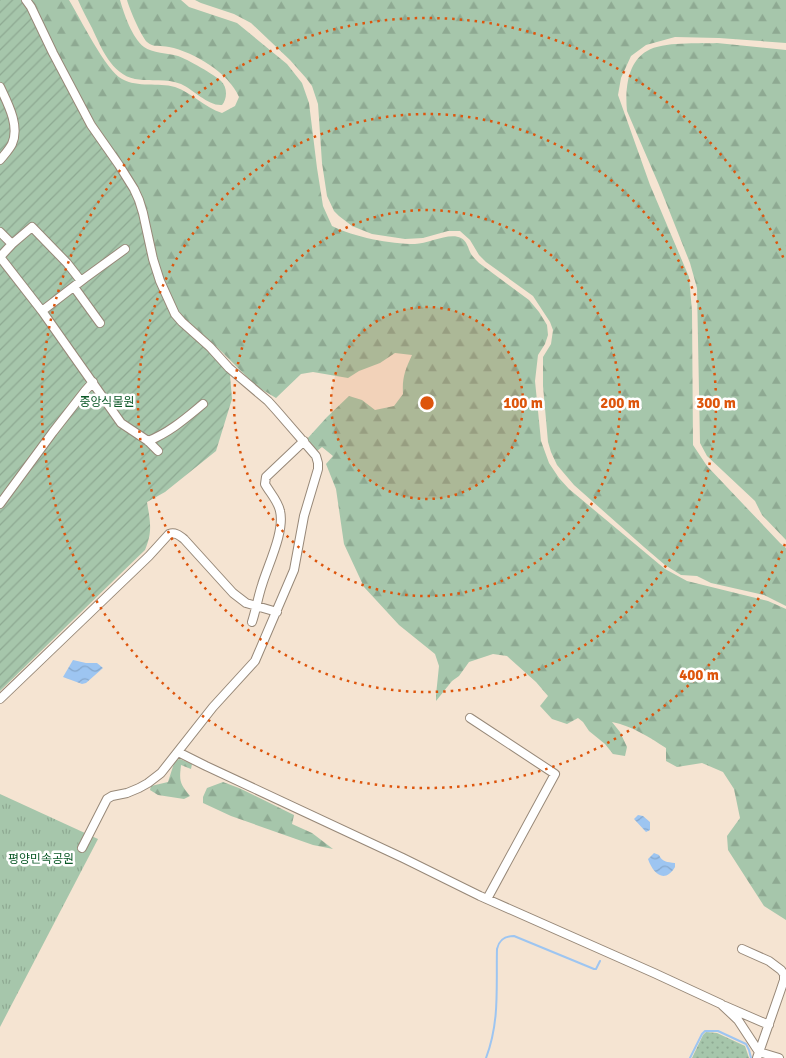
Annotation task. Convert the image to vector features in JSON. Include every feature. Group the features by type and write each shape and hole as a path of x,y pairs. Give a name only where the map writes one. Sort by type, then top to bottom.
{"street":[{"path":"26,0 91,125 119,165 136,194 143,213 158,275 175,314 234,373 268,401 304,441 316,456 318,463 318,469 304,516 294,570 255,661 212,707 161,773 148,783 108,799 82,848"},
{"path":"0,87 8,105 14,126 14,134 13,143 0,160"},
{"path":"81,281 67,263 32,227 0,257 94,382 121,423 148,441 158,451"},
{"path":"0,232 12,244"},
{"path":"42,311 125,249"},
{"path":"74,287 100,323"},
{"path":"0,504 53,432 94,382"},
{"path":"148,441 181,422 203,404"},
{"path":"252,622 282,523 281,512 265,484 265,480 304,441"},
{"path":"0,699 149,556 169,534 173,533 184,539 241,600 276,612"},
{"path":"470,718 555,774 487,899"},
{"path":"178,752 487,899 769,1025"},
{"path":"742,948 769,961 782,970 784,974 784,980 758,1055"},
{"path":"720,1004 738,1020 758,1055"},
{"path":"758,1055 779,1058"}],"green space":[{"name":"중앙식물원","path":"0,0 23,0 82,117 133,192 167,301 226,367 230,375 232,399 216,451 165,492 147,502 150,531 145,550 0,691"},
{"path":"31,0 69,0 101,55 122,79 141,84 175,87 222,113 235,106 239,97 234,88 219,72 199,59 179,50 152,45 147,42 127,0 181,0 189,7 237,23 287,64 302,83 309,103 323,206 332,226 361,237 395,243 415,244 451,236 461,238 479,263 529,300 539,312 547,325 548,335 538,355 535,381 541,441 549,463 569,489 665,569 687,581 768,601 786,609 786,920 764,906 728,850 727,836 740,818 734,789 723,772 702,763 677,767 666,761 666,748 633,729 612,722 620,732 627,747 625,756 613,754 578,718 567,724 552,719 540,706 548,696 536,682 507,656 493,654 469,662 436,701 439,666 435,654 399,625 364,587 344,544 336,489 326,464 333,456 322,447 317,451 307,439 349,396 362,400 375,410 394,406 403,394 404,374 412,355 395,353 380,363 359,371 348,378 313,372 301,374 276,398 256,386 183,317 172,302 160,270 136,187 74,90"},
{"path":"78,0 120,0 132,32 144,47 151,51 182,58 207,71 221,81 226,93 222,105 206,100 181,84 170,81 135,79 119,72 103,51"},
{"path":"195,0 786,0 786,43 675,37 646,45 631,56 621,78 618,95 650,185 689,277 692,311 693,445 707,466 786,548 786,606 764,595 711,583 697,576 681,575 665,565 574,485 557,465 548,442 543,386 543,357 551,344 553,330 533,296 486,262 479,255 470,240 460,231 448,231 423,238 405,239 372,234 352,226 339,216 334,211 327,196 322,163 318,104 312,86 290,60 251,23 234,14"},
{"path":"717,43 786,50 786,540 762,515 755,501 707,456 700,443 697,288 690,263 627,111 627,86 631,70 640,56 647,51 662,46"},
{"path":"180,759 192,764 191,769 181,765 180,771 181,782 190,796 184,799 158,795 150,790 151,786 168,782 175,760"},
{"path":"223,782 294,815 292,824 312,833 333,849 313,845 231,816 203,803 203,797 207,788"},
{"name":"평양민속공원","path":"0,794 98,839 0,1027"},
{"path":"706,1032 717,1033 745,1046 749,1058 692,1058"}],"water":[{"path":"73,660 97,663 103,668 86,683 82,684 63,677"},
{"path":"638,815 643,816 650,822 650,830 646,832 634,819"},
{"path":"654,853 665,861 675,863 675,867 667,875 663,876 656,873 650,864 648,859"}],"waterway":[{"path":"486,1058 495,1017 497,949 502,939 514,936 594,969 596,969 600,961"},
{"path":"690,1058 705,1031 718,1031 746,1044 751,1058"}]}
